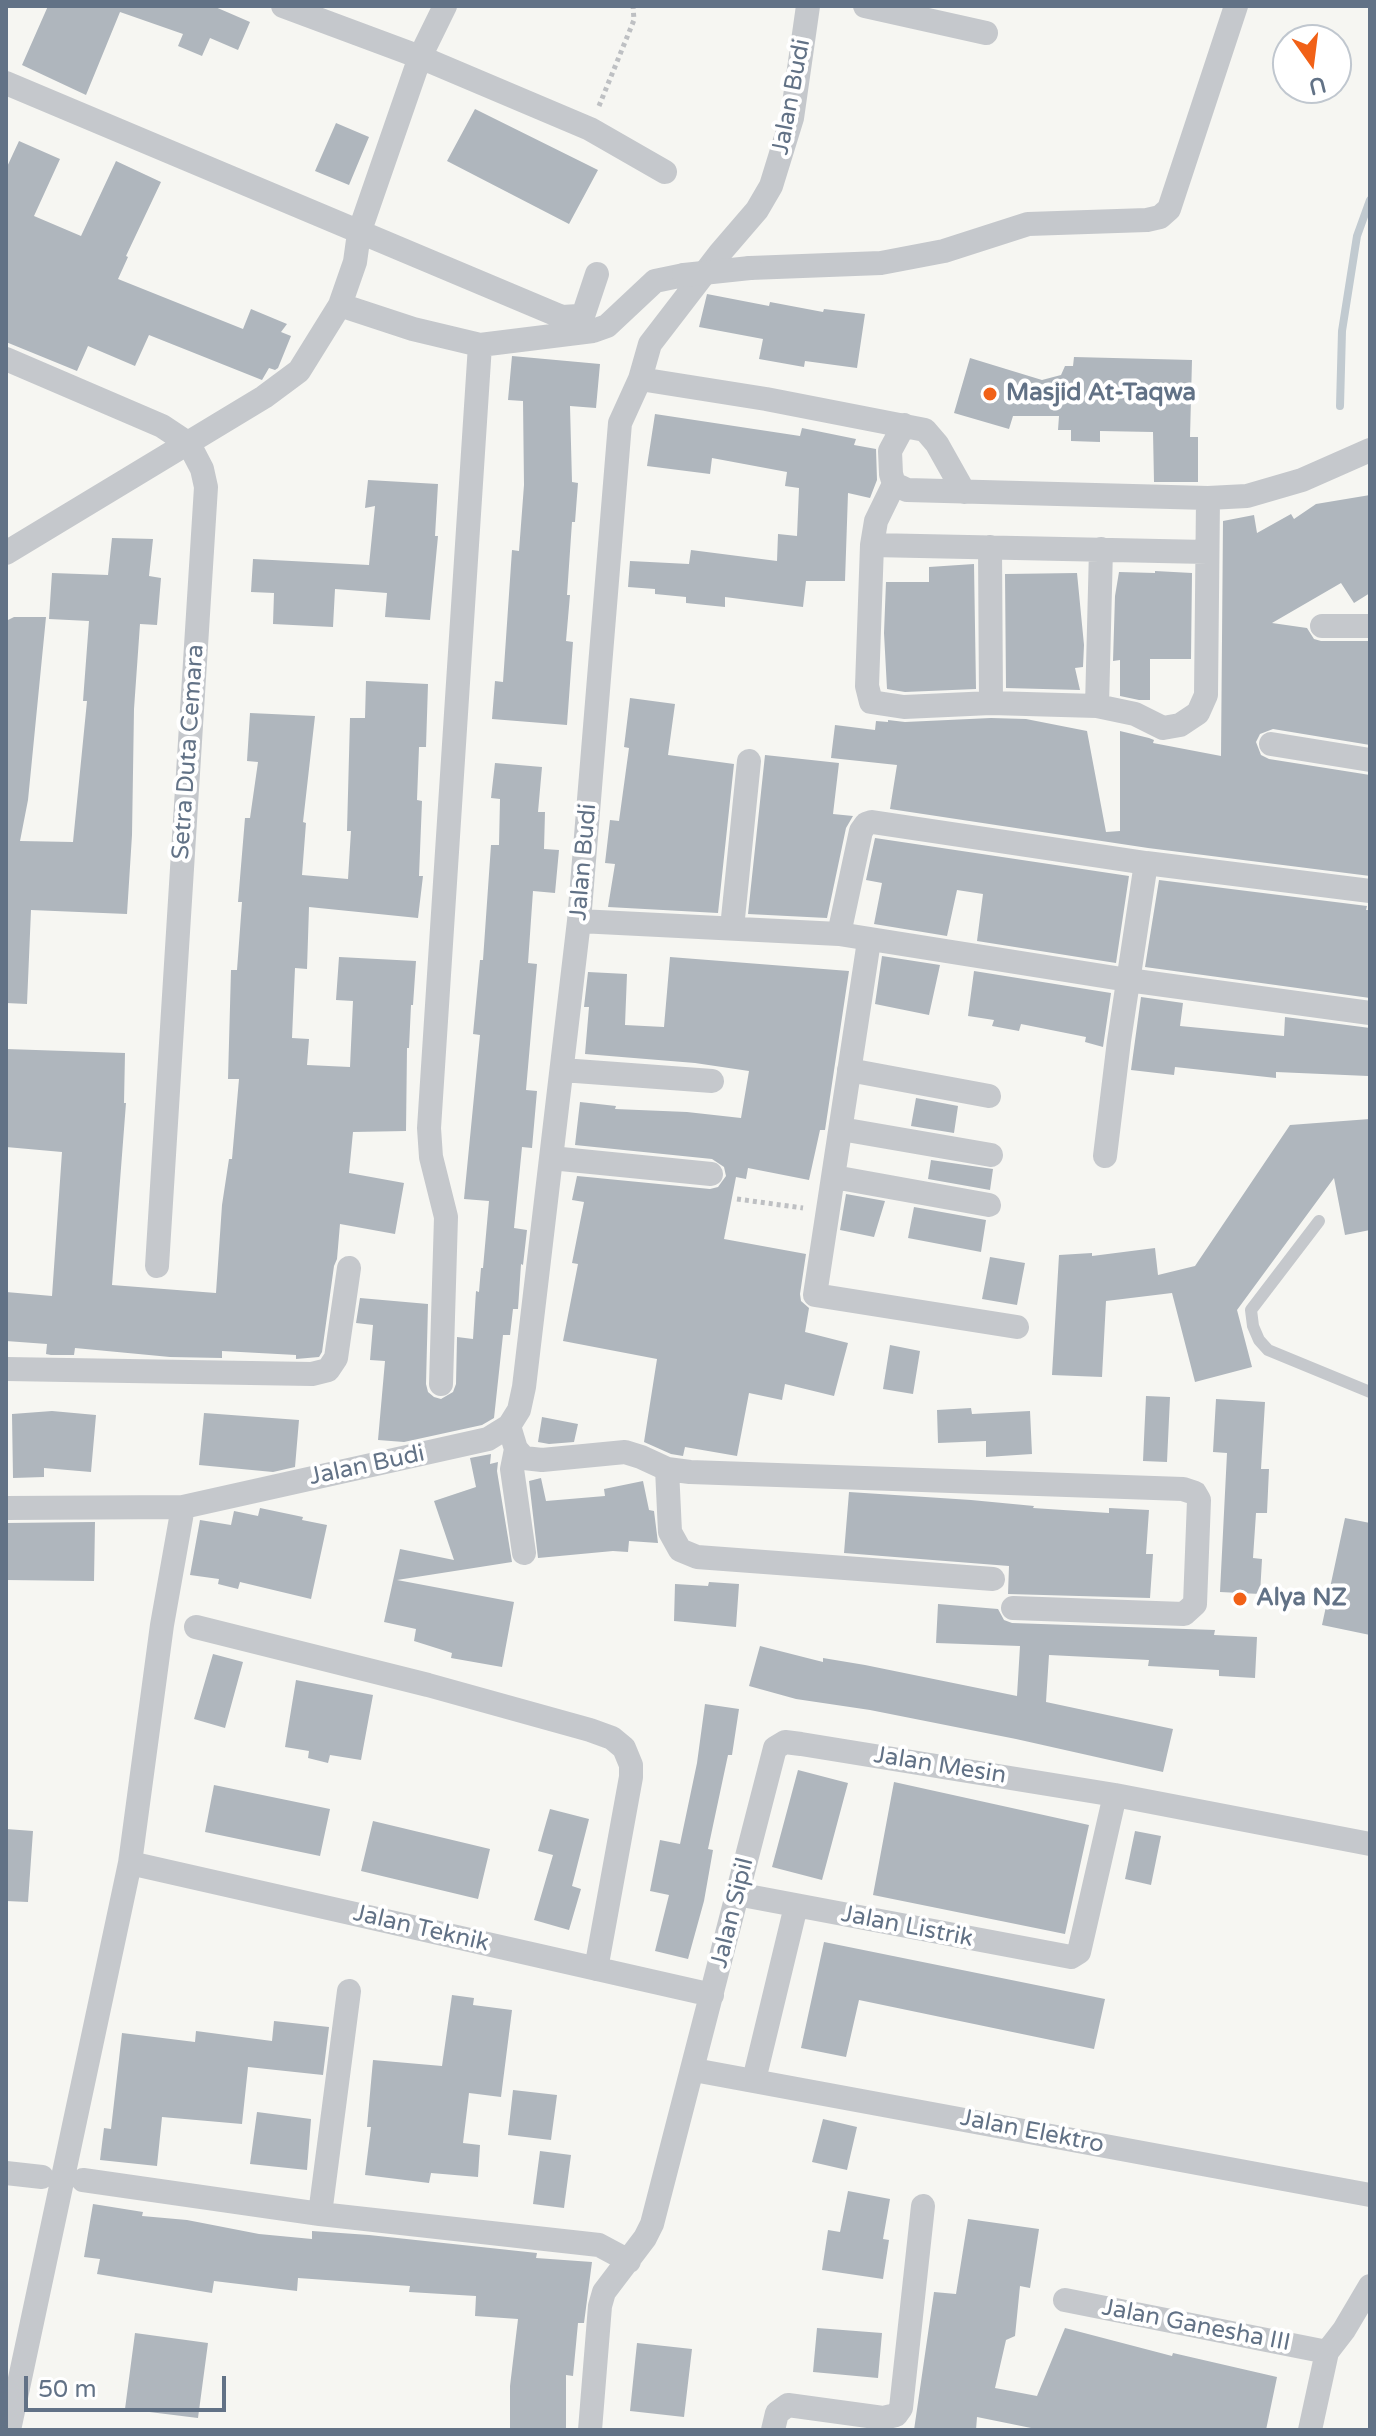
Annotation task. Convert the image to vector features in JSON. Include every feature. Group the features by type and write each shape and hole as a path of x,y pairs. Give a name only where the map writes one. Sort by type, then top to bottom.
{"street":[{"path":"283,6 420,57 590,129 665,172"},
{"path":"6,553 189,444 299,371 340,305 355,262 359,233 420,57 445,6"},
{"name":"Jalan Budi","path":"6,1508 183,1507 488,1439 512,1438 524,1387 579,921 620,423 640,379 650,344 757,210 771,186 792,118 808,6"},
{"path":"865,6 986,33"},
{"path":"340,305 413,329 480,345 593,331 607,326 655,281 684,275 750,268 881,263 944,251 1028,224 1160,217 1169,209 1236,6"},
{"path":"6,83 562,317 584,313 597,274"},
{"path":"441,1384 446,1217 431,1157 429,1128 480,345"},
{"path":"6,359 162,426 189,444"},
{"path":"640,379 925,430 964,492"},
{"path":"904,425 890,451 894,484 876,521 872,545 867,686 871,702 904,707 991,703 1097,706 1135,714 1163,728 1180,725 1198,713 1206,695 1208,498"},
{"name":"Setra Duta Cemara","path":"157,1266 206,487 202,469 189,444"},
{"path":"894,484 907,490 964,492 1208,498 1247,496 1302,480 1370,450"},
{"path":"872,545 1207,552"},
{"path":"990,547 991,703"},
{"path":"1097,706 1101,549"},
{"path":"1322,626 1370,626"},
{"path":"1271,744 1370,760"},
{"path":"732,928 749,761"},
{"path":"839,934 861,831 872,822 1146,863 1370,891"},
{"path":"1105,1156 1146,863"},
{"path":"579,921 839,934 1128,980 1370,1013"},
{"path":"869,941 815,1295 1017,1327"},
{"path":"562,1070 712,1081"},
{"path":"849,1070 989,1096"},
{"path":"841,1129 991,1155"},
{"path":"551,1158 711,1174"},
{"path":"834,1177 989,1205"},
{"path":"6,1369 312,1374 328,1370 336,1358 349,1268"},
{"path":"512,1438 524,1458 542,1460 625,1452 667,1469 1183,1489 1195,1493 1199,1500 1195,1604 1184,1614 1013,1608"},
{"path":"512,1438 512,1469 524,1553"},
{"path":"667,1469 670,1532 680,1550 697,1557 993,1579"},
{"path":"10,2422 130,1863 162,1625 183,1507"},
{"path":"196,1627 428,1685 575,1726 612,1738 624,1748 631,1765 631,1777 596,1969"},
{"name":"Jalan Mesin","path":"772,1756 775,1748 785,1742 1115,1795"},
{"name":"Jalan Sipil","path":"590,2430 600,2306 604,2292 629,2261 652,2224 694,2070 772,1756"},
{"path":"1115,1795 1370,1844"},
{"name":"Jalan Listrik","path":"737,1894 1065,1957 1077,1955 1115,1795"},
{"name":"Jalan Teknik","path":"130,1863 712,1995"},
{"path":"754,2080 796,1906"},
{"path":"320,2214 349,1991"},
{"name":"Jalan Elektro","path":"694,2070 1370,2195"},
{"path":"6,2173 42,2177"},
{"path":"83,2180 320,2214 599,2245 629,2261"},
{"path":"773,2430 777,2413 788,2405 883,2418 896,2415 901,2408 923,2206"},
{"path":"1310,2430 1327,2352 1370,2286"},
{"name":"Jalan Ganesha III","path":"1065,2300 1327,2352"}],"lane":[{"path":"1319,1221 1251,1310 1253,1326 1268,1350 1370,1392"}],"path":[{"path":"590,129 634,20 633,6"},
{"path":"737,1199 828,1211"}],"building":[{"path":"48,6 213,6 250,22 238,50 210,38 202,56 178,46 183,34 120,12 86,95 22,65"},
{"path":"475,109 598,170 569,224 447,161"},
{"path":"336,123 369,137 349,185 315,171"},
{"path":"19,141 60,159 34,216 81,236 116,161 161,182 118,279 243,329 251,309 287,324 281,332 291,336 278,368 269,368 262,380 149,335 135,366 88,346 77,371 6,342 6,169"},
{"path":"707,294 769,306 770,302 823,312 824,309 865,314 857,368 805,361 804,367 759,359 763,339 699,327"},
{"path":"512,356 600,364 596,408 570,406 572,482 578,483 567,595 570,595 566,641 573,642 567,725 492,719 495,681 503,682 512,550 519,551 524,485 523,401 508,400"},
{"path":"1074,357 1192,360 1190,437 1198,437 1198,482 1154,482 1153,432 1100,431 1100,442 1071,441 1071,430 1058,430 1059,416 1013,416 1009,429 954,413 970,358 1042,380 1061,375 1065,366 1073,366"},
{"path":"655,414 800,436 802,428 856,439 854,445 876,449 877,480 870,498 848,493 845,581 806,581 803,607 725,597 725,607 686,603 686,597 655,594 655,589 628,587 630,561 689,564 691,550 777,561 778,534 797,536 799,488 785,486 787,472 712,458 710,474 647,466"},
{"path":"368,480 438,484 435,536 438,536 430,620 385,617 387,593 335,589 333,627 273,624 274,593 251,592 253,559 369,565 375,506 365,508"},
{"path":"1370,495 1370,593 1354,603 1341,583 1272,623 1307,628 1314,639 1321,641 1370,641 1370,745 1273,729 1260,734 1256,742 1261,755 1269,759 1370,775 1370,876 1148,848 890,809 897,765 831,758 835,725 875,730 876,721 991,718 1026,719 1087,731 1106,832 1120,831 1120,731 1149,738 1154,740 1153,743 1221,756 1223,521 1254,515 1257,533 1291,514 1294,519 1316,504"},
{"path":"112,538 153,539 149,576 161,578 157,625 140,624 127,914 31,910 27,1004 6,1003 6,621 14,617 46,617 28,800 20,841 73,842 87,701 83,701 89,621 49,619 52,573 108,575"},
{"path":"974,564 976,689 905,692 887,689 884,633 886,582 929,582 929,567"},
{"path":"1119,572 1192,573 1191,659 1150,659 1150,700 1139,700 1120,696 1120,660 1113,661 1115,596"},
{"path":"1077,573 1084,645 1083,667 1075,668 1080,690 1006,688 1005,574"},
{"path":"366,681 428,684 426,747 419,747 417,800 422,801 419,876 423,876 418,918 309,907 307,969 295,968 292,1038 309,1039 307,1065 350,1067 353,1001 336,1000 339,957 416,961 407,1048 406,1131 353,1132 349,1173 404,1183 395,1234 340,1224 337,1259 319,1357 296,1359 296,1355 222,1351 222,1358 170,1357 75,1348 74,1355 51,1355 46,1354 47,1344 6,1341 6,1292 52,1296 62,1152 6,1147 6,1049 125,1053 126,1103 112,1285 216,1293 222,1205 229,1159 232,1159 239,1079 228,1079 231,970 237,970 242,902 238,902 245,818 250,818 258,762 247,761 250,713 315,716 303,822 306,823 302,875 348,879 351,831 347,831 350,718 365,718"},
{"path":"630,698 675,704 668,755 734,764 718,913 608,907 615,864 605,863 610,820 619,821 629,748 624,747"},
{"path":"765,755 839,763 833,814 853,816 846,828 827,918 748,914"},
{"path":"495,763 542,767 538,812 545,812 544,849 559,850 555,893 533,891 528,963 537,964 526,1090 537,1091 532,1148 522,1147 514,1228 527,1230 518,1309 513,1309 510,1335 503,1335 494,1418 482,1425 404,1442 378,1440 385,1361 370,1360 373,1325 356,1323 360,1298 428,1304 426,1384 428,1392 434,1397 441,1399 453,1392 456,1384 457,1337 473,1339 476,1291 479,1292 483,1268 489,1201 464,1199 480,1035 473,1034 480,960 483,960 491,845 499,845 500,799 491,798"},
{"path":"875,838 1129,876 1116,963 977,941 983,894 957,890 947,936 874,924 882,883 866,880"},
{"path":"1159,880 1367,906 1366,910 1370,910 1370,998 1145,967"},
{"path":"882,956 940,965 929,1015 875,1004"},
{"path":"670,957 849,971 825,1130 820,1130 809,1180 748,1168 746,1179 736,1177 724,1239 806,1254 800,1294 801,1301 809,1308 805,1332 848,1343 834,1396 785,1384 782,1400 749,1393 737,1456 685,1447 683,1456 644,1442 657,1359 563,1341 578,1264 572,1263 584,1202 572,1200 577,1176 710,1189 718,1187 726,1176 724,1167 712,1159 575,1145 580,1102 616,1106 615,1109 741,1118 749,1071 585,1054 589,1007 584,1007 588,972 627,974 625,1025 664,1027"},
{"path":"974,971 1111,993 1103,1047 1085,1042 1086,1037 1021,1024 1019,1031 992,1026 994,1020 968,1016"},
{"path":"1141,997 1183,1003 1180,1026 1284,1036 1285,1017 1370,1028 1368,1076 1276,1072 1276,1078 1175,1067 1174,1075 1131,1070"},
{"path":"916,1098 958,1106 954,1133 911,1126"},
{"path":"1370,1119 1370,1230 1345,1235 1334,1178 1237,1310 1252,1367 1195,1382 1172,1293 1106,1301 1102,1377 1052,1375 1059,1255 1092,1253 1092,1256 1155,1248 1158,1275 1195,1266 1290,1125"},
{"path":"931,1160 993,1169 990,1190 928,1179"},
{"path":"846,1194 885,1201 874,1237 840,1230"},
{"path":"914,1207 986,1220 981,1252 908,1238"},
{"path":"990,1257 1025,1263 1017,1305 982,1299"},
{"path":"890,1345 920,1351 913,1394 883,1389"},
{"path":"1146,1396 1170,1397 1167,1462 1143,1461"},
{"path":"1216,1399 1265,1402 1261,1469 1269,1469 1267,1513 1256,1513 1253,1558 1262,1559 1260,1594 1220,1592 1227,1453 1213,1452"},
{"path":"971,1408 972,1414 1030,1411 1032,1454 986,1457 986,1441 938,1443 937,1410"},
{"path":"52,1411 96,1415 91,1472 44,1468 44,1477 13,1478 12,1414"},
{"path":"204,1413 299,1420 295,1467 273,1472 199,1465"},
{"path":"542,1417 578,1424 574,1442 538,1442"},
{"path":"491,1454 490,1464 498,1462 512,1562 397,1580 514,1602 502,1667 451,1658 452,1653 414,1641 416,1629 384,1622 400,1549 454,1560 434,1501 476,1487 470,1458"},
{"path":"541,1478 546,1501 605,1496 604,1489 643,1481 649,1510 654,1511 658,1543 629,1541 628,1552 538,1558 529,1481"},
{"path":"849,1492 1109,1513 1109,1508 1149,1510 1146,1554 1153,1554 1150,1598 1008,1594 1009,1566 844,1553"},
{"path":"260,1508 327,1525 311,1599 240,1582 238,1589 218,1584 219,1579 190,1575 200,1520 231,1525 234,1511 258,1516"},
{"path":"1345,1518 1370,1523 1370,1635 1322,1625"},
{"path":"95,1522 94,1581 6,1580 6,1523"},
{"path":"709,1582 739,1584 736,1627 674,1621 675,1584 708,1586"},
{"path":"938,1604 998,1609 1004,1620 1012,1623 1215,1630 1214,1635 1257,1637 1255,1678 1219,1676 1219,1670 1148,1666 1149,1660 1049,1655 1046,1702 1173,1729 1163,1772 1016,1739 870,1710 796,1699 749,1686 760,1646 823,1662 823,1658 865,1665 1017,1696 1020,1646 936,1643"},
{"path":"213,1654 243,1662 225,1728 194,1719"},
{"path":"296,1680 373,1695 361,1760 330,1755 328,1763 308,1758 309,1751 285,1747"},
{"path":"705,1704 739,1709 732,1755 728,1755 708,1849 713,1850 704,1901 688,1959 655,1951 669,1895 650,1891 660,1840 680,1844 697,1763"},
{"path":"798,1770 848,1783 822,1880 772,1867"},
{"path":"894,1782 1089,1825 1065,1934 873,1895"},
{"path":"214,1785 330,1809 320,1856 205,1832"},
{"path":"550,1809 589,1819 572,1886 581,1889 569,1930 534,1920 553,1855 538,1851"},
{"path":"373,1821 490,1849 478,1899 361,1871"},
{"path":"6,1829 33,1831 28,1902 6,1901"},
{"path":"1135,1831 1161,1836 1151,1885 1125,1879"},
{"path":"824,1942 1105,1999 1094,2049 859,2000 846,2057 801,2048"},
{"path":"452,1995 474,1998 473,2005 512,2010 501,2097 469,2093 463,2143 480,2145 478,2177 431,2173 429,2183 365,2175 371,2127 367,2127 373,2060 442,2066"},
{"path":"274,2021 329,2027 323,2075 248,2067 242,2124 162,2117 157,2166 100,2160 104,2128 111,2129 122,2033 195,2042 196,2031 272,2041"},
{"path":"513,2090 557,2095 551,2140 508,2135"},
{"path":"257,2112 311,2119 307,2170 250,2164"},
{"path":"823,2119 857,2127 847,2170 812,2162"},
{"path":"540,2151 571,2155 564,2208 533,2204"},
{"path":"848,2191 890,2199 883,2239 889,2240 883,2279 822,2270 828,2230 840,2232"},
{"path":"93,2204 143,2212 142,2216 187,2220 259,2234 312,2239 312,2231 369,2235 537,2253 536,2258 592,2262 584,2323 578,2323 573,2376 566,2375 566,2430 510,2430 510,2386 518,2319 475,2316 476,2296 409,2292 410,2286 298,2278 297,2291 214,2281 212,2293 97,2274 100,2259 84,2257"},
{"path":"968,2219 1039,2229 1030,2288 1020,2286 1015,2336 1006,2340 995,2388 1037,2396 1065,2328 1172,2356 1173,2353 1277,2377 1266,2430 1041,2430 977,2417 976,2430 914,2430 934,2292 956,2294"},
{"path":"817,2328 882,2333 878,2378 813,2372"},
{"path":"135,2333 208,2343 198,2418 125,2409"},
{"path":"637,2343 692,2349 684,2417 630,2411"}],"waterway":[{"path":"1340,406 1342,331 1357,236 1370,200"}],"place":[{"name":"Masjid At-Taqwa","path":"990,394"},
{"name":"Alya NZ","path":"1240,1599"}]}
